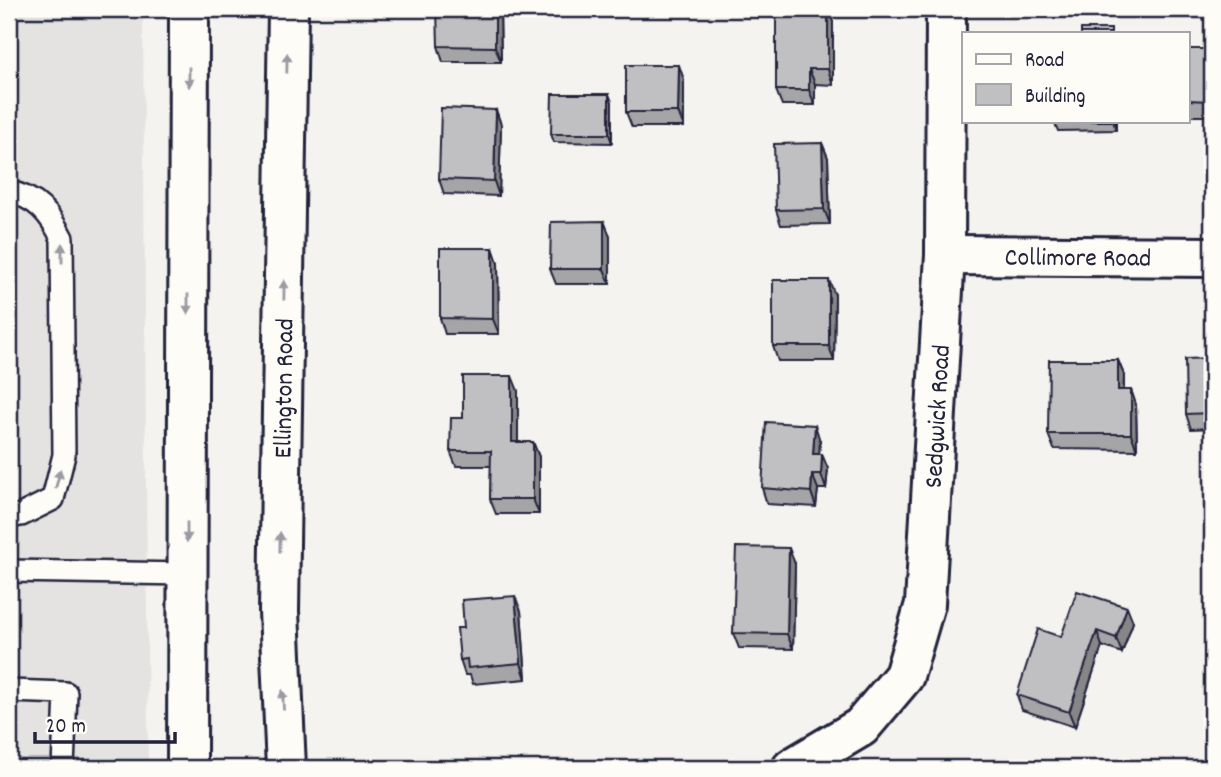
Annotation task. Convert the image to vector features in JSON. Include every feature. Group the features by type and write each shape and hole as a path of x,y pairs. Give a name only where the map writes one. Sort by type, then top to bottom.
{"main road":[{"path":"187,768 189,9"},
{"name":"Ellington Road","path":"286,768 279,611 288,9"},
{"name":"Sedgwick Road","path":"792,768 861,727 904,676 925,604 945,255 946,9"},
{"name":"Collimore Road","path":"945,255 1212,257"}],"lane":[{"path":"9,192 22,194 49,213 62,238 64,455 52,499 22,515 9,517"},
{"path":"9,570 187,575"},
{"path":"9,691 66,693 63,768"}],"shaded area":[{"path":"9,9 143,9 148,768 9,768"}],"building":[{"path":"437,9 495,9 495,47 438,46"},
{"path":"776,9 828,9 828,69 809,69 809,90 776,90"},
{"path":"1081,29 1111,29 1111,32 1081,32"},
{"path":"1190,49 1212,49 1210,101 1190,100"},
{"path":"626,65 679,65 678,112 626,112"},
{"path":"552,94 609,94 609,134 551,134"},
{"path":"441,108 496,110 494,181 439,179"},
{"path":"822,143 824,209 776,210 774,144"},
{"path":"604,221 604,269 550,269 551,222"},
{"path":"440,248 493,248 493,319 440,318"},
{"path":"773,280 829,280 829,346 773,346"},
{"path":"1212,358 1212,413 1186,414 1185,359"},
{"path":"1049,360 1118,360 1118,390 1131,390 1131,434 1048,434"},
{"path":"463,376 512,376 512,442 533,442 533,499 490,499 491,451 450,451 451,418 463,418"},
{"path":"766,422 815,425 813,454 822,454 821,474 812,474 811,492 762,488"},
{"path":"736,547 789,548 787,634 733,633"},
{"path":"1077,591 1127,607 1116,638 1097,631 1069,712 1017,695 1038,629 1061,637"},
{"path":"515,596 521,663 468,668 467,659 460,660 457,628 464,628 462,600"}]}
